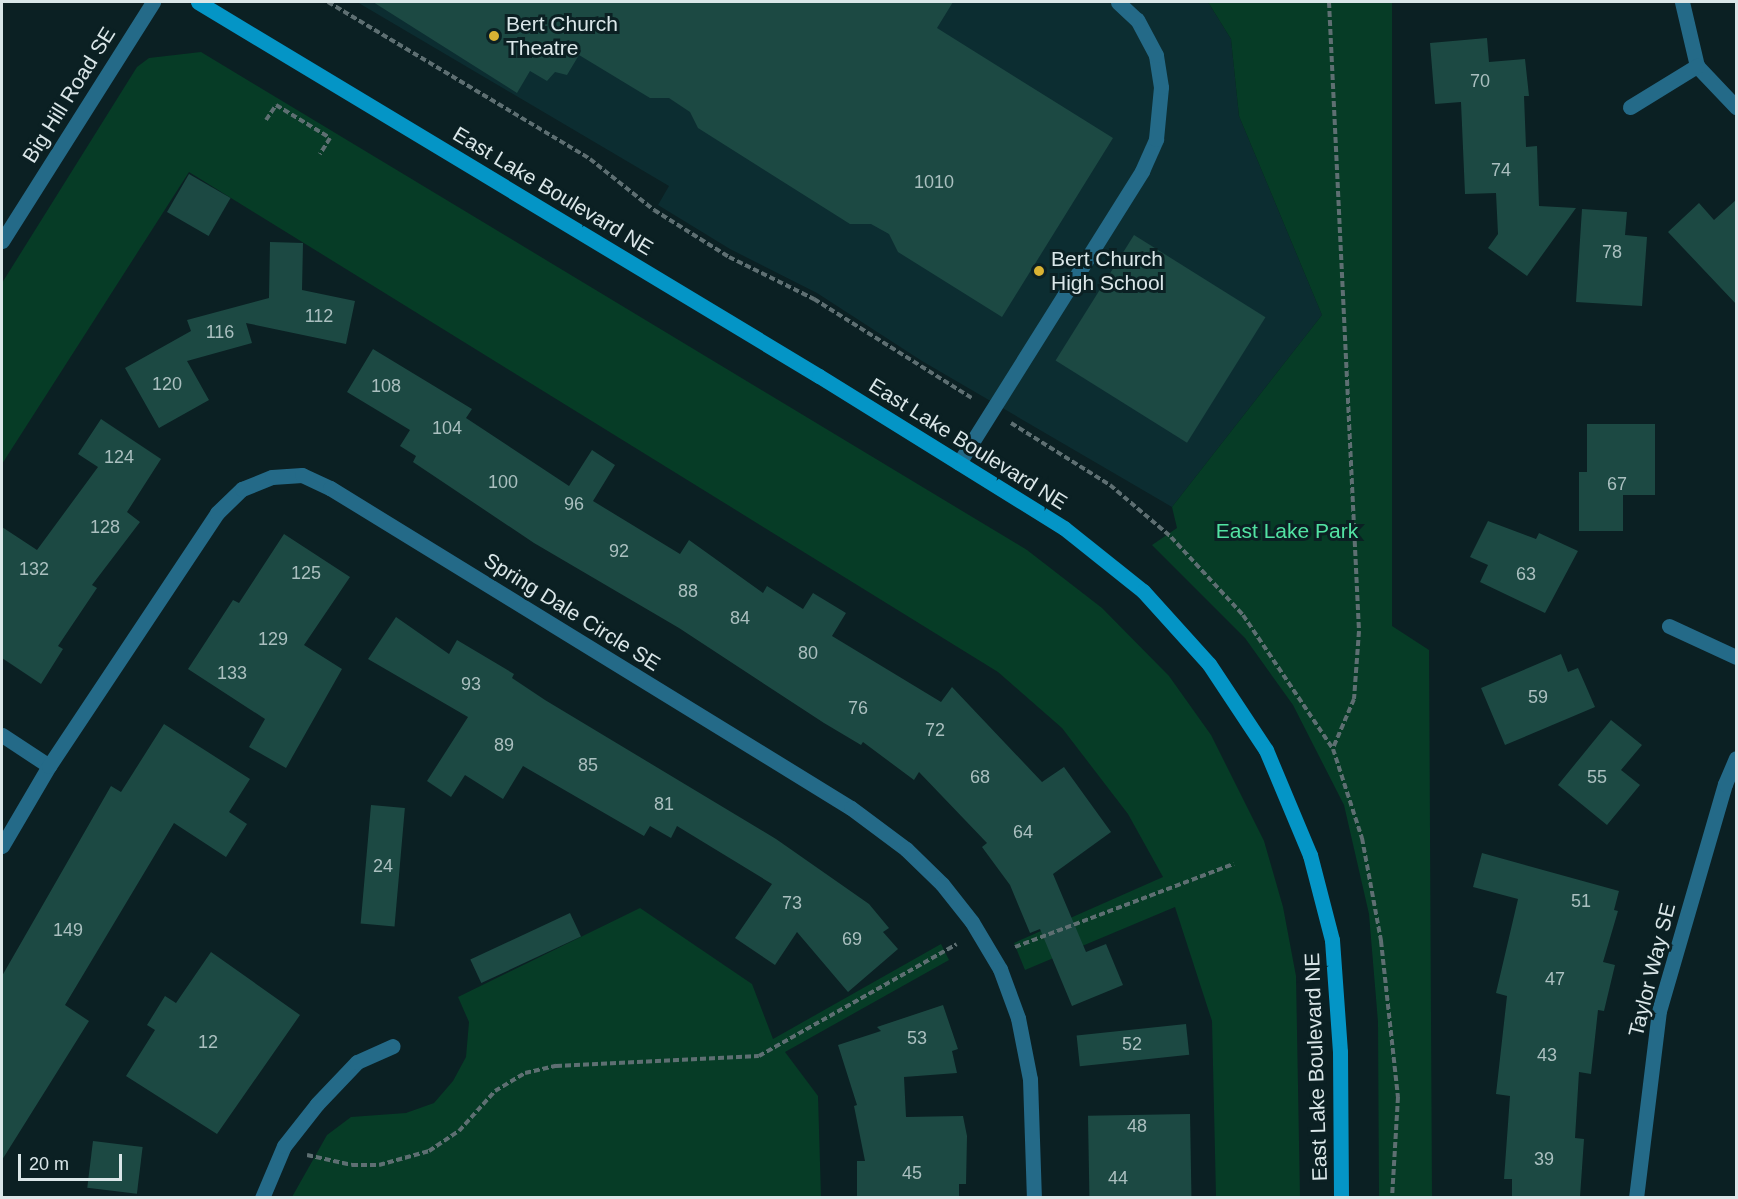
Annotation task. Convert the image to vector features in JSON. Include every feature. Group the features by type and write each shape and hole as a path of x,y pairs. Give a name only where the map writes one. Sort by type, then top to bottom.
{"main road":[{"name":"East Lake Boulevard NE","path":"198,2 1064,528 1143,591 1209,664 1266,750 1310,855 1332,940 1340,1052 1341,1197"}],"street":[{"name":"Big Hill Road SE","path":"2,241 153,2"},
{"path":"959,463 1142,171 1156,139 1161,87 1156,55 1137,20 1118,2"},
{"path":"1682,2 1697,66 1737,107"},
{"path":"1630,107 1697,66"},
{"name":"Spring Dale Circle SE","path":"2,846 49,766 217,513 242,489 272,477 302,475 330,488 851,808 906,849 942,884 992,956 1018,1018 1030,1079 1034,1197"},
{"path":"1669,626 1737,657"},
{"path":"2,735 49,766"},
{"name":"Taylor Way SE","path":"1635,1197 1659,1011 1725,784 1737,758"},
{"path":"262,1197 284,1146 357,1062 393,1046"}],"path":[{"path":"1329,2 1359,631 1354,699 1333,748"},
{"path":"266,120 276,105 330,138 321,154"},
{"path":"992,956 1234,864"},
{"path":"284,1146 352,1165 379,1165 429,1151 459,1131 495,1090 525,1073 556,1066 759,1056 978,933"}],"shaded area":[{"name":"Bert Church High School","path":"357,2 1208,2 1231,39 1239,116 1322,315 1172,507 922,361 817,293 730,249 658,205 669,186"}],"green space":[{"name":"East Lake Park","path":"1208,2 1392,2 1392,626 1429,650 1432,1197 1379,1197 1378,1022 1369,914 1344,805 1293,705 1245,638 1152,545 1177,528 1172,507 1322,315 1239,116 1231,39"},
{"path":"201,52 1027,550 1102,608 1169,676 1211,735 1264,841 1283,907 1296,976 1300,1197 1216,1197 1212,1021 1175,907 1025,970 1014,943 1163,877 1128,814 1062,728 998,672 189,172 2,464 2,283 137,67 149,58"},
{"path":"640,908 752,984 773,1039 941,944 949,960 785,1052 818,1096 821,1197 292,1197 327,1135 351,1117 406,1113 434,1103 453,1081 466,1057 469,1022 458,997"}],"building":[{"name":"Bert Church High School","path":"373,2 953,2 937,28 1113,138 1002,317 898,252 889,234 871,224 850,224 698,128 690,112 669,98 650,98 579,55 567,75 555,72 547,81 530,71 517,93"},
{"path":"1487,38 1489,62 1525,59 1529,96 1524,96 1526,147 1537,146 1539,206 1576,208 1527,276 1488,248 1498,234 1496,193 1465,194 1461,102 1435,104 1430,43"},
{"path":"189,174 231,198 209,236 167,212"},
{"path":"1737,199 1737,305 1668,232 1699,203 1714,220"},
{"path":"1582,209 1627,212 1625,235 1647,237 1642,306 1576,302"},
{"path":"1134,235 1265,317 1187,443 1056,361"},
{"path":"270,242 303,243 302,290 355,301 346,344 246,323 252,343 187,361 209,400 159,428 125,368 191,331 187,320 269,298"},
{"path":"373,349 472,409 466,418 569,486 592,450 615,465 593,501 680,554 689,540 763,593 767,586 803,609 813,593 846,613 832,636 941,702 952,687 1042,782 1064,767 1111,832 1053,874 1086,952 1106,944 1123,985 1072,1006 1040,929 1030,933 1010,885 982,847 987,843 919,772 914,780 863,742 861,745 824,723 679,628 534,543 413,462 416,456 400,446 410,430 347,392"},
{"path":"101,419 161,459 127,512 140,522 92,585 97,588 58,646 63,649 41,684 2,658 2,527 37,550 98,467 78,454"},
{"path":"1587,424 1655,424 1655,495 1623,495 1623,531 1579,531 1579,472 1587,472"},
{"path":"1488,521 1536,539 1539,533 1578,551 1545,613 1480,582 1488,565 1470,557"},
{"path":"284,534 350,577 304,645 342,669 286,768 249,747 265,719 188,669 233,600 239,603"},
{"path":"396,617 449,654 457,640 514,674 512,678 545,700 776,839 869,904 889,928 883,932 898,949 848,992 797,932 775,965 735,938 772,884 677,826 671,838 650,826 644,836 523,766 503,799 465,775 451,797 427,781 468,717 368,659"},
{"path":"1561,654 1568,672 1578,668 1595,707 1505,745 1481,688"},
{"path":"1611,720 1642,745 1621,770 1640,785 1607,825 1558,785"},
{"path":"164,724 250,779 229,812 247,824 226,857 174,823 65,1005 89,1021 2,1160 2,976 111,786 121,792"},
{"path":"371,805 405,808 394,927 361,924"},
{"path":"1482,853 1619,891 1614,910 1618,911 1603,962 1615,965 1604,1011 1598,1010 1591,1074 1579,1072 1575,1138 1584,1139 1580,1197 1512,1197 1512,1179 1504,1179 1510,1096 1496,1094 1507,996 1496,993 1518,899 1473,887"},
{"path":"570,913 581,937 481,983 470,959"},
{"path":"211,952 300,1015 217,1134 126,1076 155,1030 147,1025 165,996 176,1003"},
{"path":"943,1005 958,1049 952,1051 957,1073 904,1077 906,1117 963,1116 967,1136 966,1184 959,1184 959,1197 857,1197 857,1161 865,1161 854,1106 857,1105 838,1045 881,1031 877,1027"},
{"path":"1186,1024 1189,1055 1080,1066 1077,1035"},
{"path":"1190,1114 1191,1197 1089,1198 1088,1116"},
{"path":"93,1141 143,1147 137,1194 87,1188"}],"place":[{"name":"Bert Church Theatre","path":"494,36"},
{"name":"Bert Church High School","path":"1039,271"}]}
